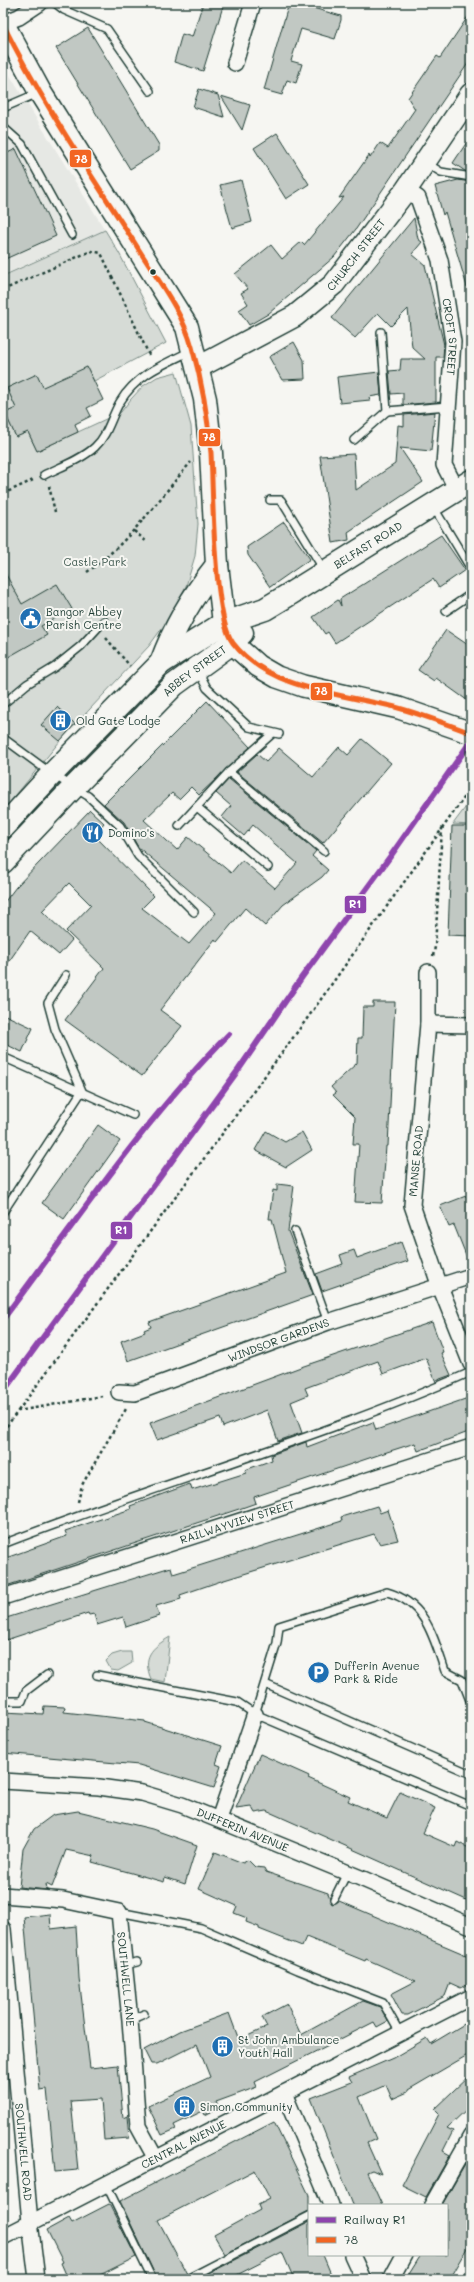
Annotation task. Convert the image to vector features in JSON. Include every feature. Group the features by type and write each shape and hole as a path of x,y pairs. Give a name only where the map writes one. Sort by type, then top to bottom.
{"main road":[{"path":"3,23 40,92 184,323 195,359 204,399 210,453 217,565 228,633 258,666 277,677 303,686 399,708 471,733"},
{"name":"CHURCH STREET","path":"195,359 295,316 334,284 406,190 471,94"},
{"name":"BELFAST ROAD","path":"265,609 432,504 467,484"},
{"path":"161,663 170,638 194,594 217,565"},
{"name":"ABBEY STREET","path":"3,827 52,774 161,663 228,633 265,609"},
{"name":"ABBEY STREET","path":"3,862 174,685 196,667 228,633"}],"street":[{"path":"3,23 19,17 40,3"},
{"path":"235,63 252,3"},
{"name":"CROFT STREET","path":"406,190 418,198 440,260 453,342 444,466 467,484"},
{"name":"MANSE ROAD","path":"428,972 428,1024 412,1205 439,1284 471,1364"},
{"path":"428,1024 471,1025"},
{"name":"WINDSOR GARDENS","path":"118,1392 135,1393 328,1322 439,1284 458,1281 471,1276"},
{"name":"RAILWAYVIEW STREET","path":"3,1598 471,1447"},
{"path":"219,1819 255,1714"},
{"name":"DUFFERIN AVENUE","path":"3,1781 71,1784 142,1793 219,1819 471,1926"},
{"path":"3,1895 63,1900 119,1912"},
{"name":"SOUTHWELL LANE","path":"119,1912 131,1964 130,2020 138,2126 156,2159"},
{"name":"SOUTHWELL ROAD","path":"3,1929 30,2222 37,2279"},
{"name":"CENTRAL AVENUE","path":"3,2237 471,1997"},
{"path":"284,2093 331,2204"},
{"path":"433,2204 471,2136"},
{"path":"352,2256 363,2279"},
{"path":"391,2279 403,2256"}],"lane":[{"path":"55,3 64,10 108,29 150,91"},
{"path":"3,108 40,92"},
{"path":"3,127 22,144 72,235"},
{"path":"424,162 441,172 471,177"},
{"path":"381,332 387,411"},
{"path":"44,475 87,453 105,436 120,402 130,388 144,375 155,369 195,359"},
{"path":"354,440 387,411 448,406"},
{"path":"270,500 281,500 326,572"},
{"path":"432,504 471,569"},
{"path":"446,611 471,594"},
{"path":"3,704 27,684 55,667 81,646 104,622"},
{"path":"196,667 207,688 249,728 272,734 280,734"},
{"path":"179,826 229,772 272,734"},
{"path":"3,738 52,774 88,796 120,826 138,856 194,912"},
{"path":"229,772 324,851"},
{"path":"196,807 268,867"},
{"path":"66,975 48,1003 55,1029 82,1092"},
{"path":"3,1058 134,1115"},
{"path":"3,1212 82,1092"},
{"path":"295,1231 328,1322"},
{"path":"3,1544 74,1516 391,1406 471,1372"},
{"path":"255,1714 277,1643 279,1626 387,1592 402,1596 425,1617 445,1671 462,1680 471,1703"},
{"path":"97,1674 237,1702 255,1714 471,1806"},
{"path":"3,1701 22,1701 26,1691 47,1675"},
{"path":"265,1684 471,1774"},
{"path":"334,1899 347,1873"},
{"path":"119,1912 201,1928 298,1970 383,2003 400,2033"},
{"path":"130,2020 144,2014"},
{"path":"106,2184 152,2279"},
{"path":"187,2279 308,2217"}],"path":[{"path":"3,290 84,254 92,251 101,253 133,317 155,369"},
{"path":"87,572 108,557 134,531 193,460"},
{"path":"3,494 44,475 51,489 55,512"},
{"path":"134,531 147,542"},
{"path":"98,628 132,669"},
{"path":"3,1431 309,1016 442,826 471,788"},
{"path":"428,972 435,946 442,826"},
{"path":"18,1412 118,1392"},
{"path":"74,1516 82,1485 135,1393"}],"shaded area":[{"path":"9,74 105,230 3,275 3,76"}],"green space":[{"name":"Castle Park","path":"105,230 119,253 166,343 94,381 87,367 44,390 37,375 7,388 16,408 5,413 16,437 28,432 37,451 121,412 143,386 157,377 176,372 191,426 198,524 195,556 186,586 170,617 149,646 60,741 3,811 3,276"},
{"path":"471,800 471,825 453,824"},
{"path":"170,1637 165,1682 151,1679 148,1671 148,1659 150,1654 153,1649"},
{"path":"122,1652 131,1652 132,1663 118,1671 111,1670 106,1661 112,1655"}],"building":[{"path":"203,3 224,3 203,71 174,62 182,34 192,37"},
{"path":"289,3 307,3 306,6 341,16 341,20 335,39 301,29 291,61 302,64 296,83 287,80 282,95 264,90"},
{"path":"471,12 471,59 356,229 334,257 268,314 249,325 239,310 248,304 241,293 248,289 235,274 271,245 282,259 301,242 304,245 344,197 339,198 369,155 370,158 380,143 388,148 415,109 408,98 437,56 440,58"},
{"path":"88,28 159,145 159,151 130,169 56,48"},
{"path":"199,89 218,95 224,117 193,107"},
{"path":"221,96 250,105 242,130"},
{"path":"277,133 309,184 286,199 254,148"},
{"path":"471,136 471,172 465,171 453,163"},
{"path":"16,149 56,236 3,260 3,155"},
{"path":"241,180 252,222 232,228 220,185"},
{"path":"458,180 471,182 471,287 467,287 445,212 443,215 435,186"},
{"path":"414,218 418,239 422,242 412,254 425,265 444,345 443,357 436,357 436,402 403,405 403,393 391,394 389,371 400,370 401,359 425,359 412,347 408,309 391,326 378,313 355,338 332,318"},
{"path":"294,342 304,360 305,379 282,380 269,357"},
{"path":"87,367 103,400 87,408 91,416 75,424 78,432 37,451 28,432 16,437 5,413 16,408 7,388 37,374 43,387"},
{"path":"379,372 381,395 369,397 370,400 340,403 337,377"},
{"path":"435,412 431,451 400,448 423,482 348,532 349,540 333,543 320,456 354,454 356,490 395,464 398,425 404,426 404,415"},
{"path":"284,522 310,559 270,587 248,555 247,547"},
{"path":"441,535 465,570 439,588 433,579 335,643 328,632 325,634 313,617 338,600 341,606 340,599"},
{"name":"Bangor Abbey Parish Centre","path":"3,569 22,604 57,584 72,609 41,626 47,635 3,660"},
{"path":"446,630 471,647 471,703 436,678 434,681 418,670"},
{"path":"207,701 250,747 199,795 191,787 179,799 172,793 144,820 177,850 188,837 231,873 242,860 275,888 297,863 253,825 244,836 222,817 231,806 216,793 229,779 316,851 312,856 328,870 322,877 283,905 265,926 245,908 217,942 215,939 160,1010 182,1026 142,1076 65,1020 104,968 66,931 91,905 69,883 42,911 72,940 59,955 30,931 3,970 3,904 16,887 90,810 104,823 94,835 154,896 142,908 189,944 216,913 138,847 124,822 104,804"},
{"name":"Old Gate Lodge","path":"57,707 75,724 60,741 41,725"},
{"path":"362,739 391,763 323,843 237,772 257,754 266,762 279,748 313,777 339,747 348,755"},
{"path":"452,826 471,826 471,936 448,935"},
{"path":"373,1002 395,1002 388,1146 386,1146 382,1203 355,1202 359,1144 353,1144 355,1117 333,1095 336,1093 331,1087 357,1063 358,1038 362,1038 363,1007 373,1007"},
{"path":"3,1014 33,1028 22,1052 3,1043"},
{"path":"98,1125 120,1141 64,1219 42,1203"},
{"path":"266,1131 285,1142 302,1132 312,1150 286,1167 255,1150"},
{"path":"277,1184 294,1186 288,1231 313,1295 128,1361 121,1341 145,1332 144,1330 151,1327 149,1322 286,1273 272,1219 269,1219 273,1190 277,1191"},
{"path":"471,1194 470,1265 454,1225 449,1227 440,1206"},
{"path":"401,1242 408,1261 322,1291 316,1274 343,1264 340,1255 354,1250 357,1258"},
{"path":"432,1322 443,1352 441,1353 451,1375 436,1382 426,1358 383,1374 378,1361 305,1388 308,1395 291,1402 302,1433 278,1441 267,1410 223,1427 220,1418 157,1440 150,1423 298,1368"},
{"path":"471,1397 471,1431 418,1451 415,1443 387,1452 254,1497 256,1503 239,1509 3,1587 3,1559 67,1536 65,1531 131,1509 130,1506 190,1484 192,1490 246,1473 245,1470 272,1460 271,1455 306,1442 307,1447 373,1422 376,1430"},
{"path":"377,1506 380,1513 388,1510 398,1540 380,1544 374,1534 221,1581 180,1595 181,1599 156,1606 159,1616 126,1627 123,1617 97,1625 94,1614 89,1615 88,1613 3,1641 3,1619 171,1567 173,1574 342,1521 341,1517"},
{"path":"44,1706 65,1707 64,1712 145,1721 222,1746 216,1764 221,1766 214,1788 139,1765 3,1753 3,1712 43,1714"},
{"path":"260,1754 309,1776 308,1778 350,1797 348,1801 387,1818 400,1792 435,1808 423,1833 455,1847 457,1842 471,1849 471,1902 267,1811 255,1813 251,1806 236,1808"},
{"path":"78,1811 152,1829 197,1845 185,1884 165,1877 164,1882 92,1862 94,1856 66,1850 52,1887 46,1884 47,1890 19,1887 23,1849 34,1829 53,1815"},
{"path":"215,1852 243,1863 248,1860 255,1867 264,1868 266,1872 328,1893 332,1904 339,1901 471,1957 471,1983 461,1988 450,1983 445,1996 408,2015 402,2015 391,1994 416,1981 366,1959 365,1961 306,1937 302,1946 259,1929 259,1927 246,1922 247,1918 234,1913 237,1906 199,1889"},
{"path":"50,1914 51,1929 76,1926 79,1978 90,2068 118,2065 123,2118 127,2116 129,2138 104,2140 101,2099 71,2101 78,2170 55,2172 47,2089 40,2090 24,1917"},
{"path":"363,2001 380,2007 388,2021 377,2027 374,2022 255,2082 257,2087 216,2102 219,2108 205,2115 203,2111 174,2125 176,2129 162,2135 148,2106 210,2077 197,2044 157,2064 151,2064 144,2050 180,2031 229,2013 239,2040 267,2027 262,2017 287,2004 301,2035"},
{"path":"471,2020 471,2053 408,2090 408,2092 392,2099 386,2085 359,2097 376,2139 367,2143 381,2174 372,2170 367,2172 382,2204 353,2204 311,2098 352,2082 349,2077 393,2058 427,2038 431,2044"},
{"path":"471,2074 471,2105 447,2128 453,2131 443,2151 450,2155 426,2197 402,2185 439,2114 434,2109"},
{"path":"274,2122 309,2195 308,2212 225,2254 214,2235 260,2210 258,2205 270,2199 255,2170 158,2220 187,2274 182,2279 157,2279 120,2201"},
{"path":"466,2163 471,2165 471,2241 449,2279 406,2279 420,2256 448,2256 448,2204 443,2204"},
{"path":"109,2204 136,2257 92,2279 68,2279 61,2263 63,2262 47,2230 69,2218 72,2223"},
{"path":"308,2223 308,2256 323,2256 333,2279 294,2279 282,2252 229,2279 198,2279"}],"rail line":[{"name":"R1","path":"3,1392 239,1069 302,977 392,854 471,741"},
{"name":"R1","path":"3,1319 139,1136 168,1101 229,1034"}],"transit line":[{"name":"78","path":"3,24 33,81 84,164 168,294 188,333 202,387 211,453 215,552 221,608 226,629 233,643 248,659 266,671 286,680 308,688 395,707 471,733"}],"place":[{"name":"Bangor Abbey Parish Centre","path":"30,618"},
{"name":"Old Gate Lodge","path":"61,721"},
{"name":"Domino's","path":"93,833"},
{"name":"Dufferin Avenue Park & Ride","path":"318,1672"},
{"name":"St John Ambulance Youth Hall","path":"223,2046"},
{"name":"Simon Community","path":"184,2107"}]}
